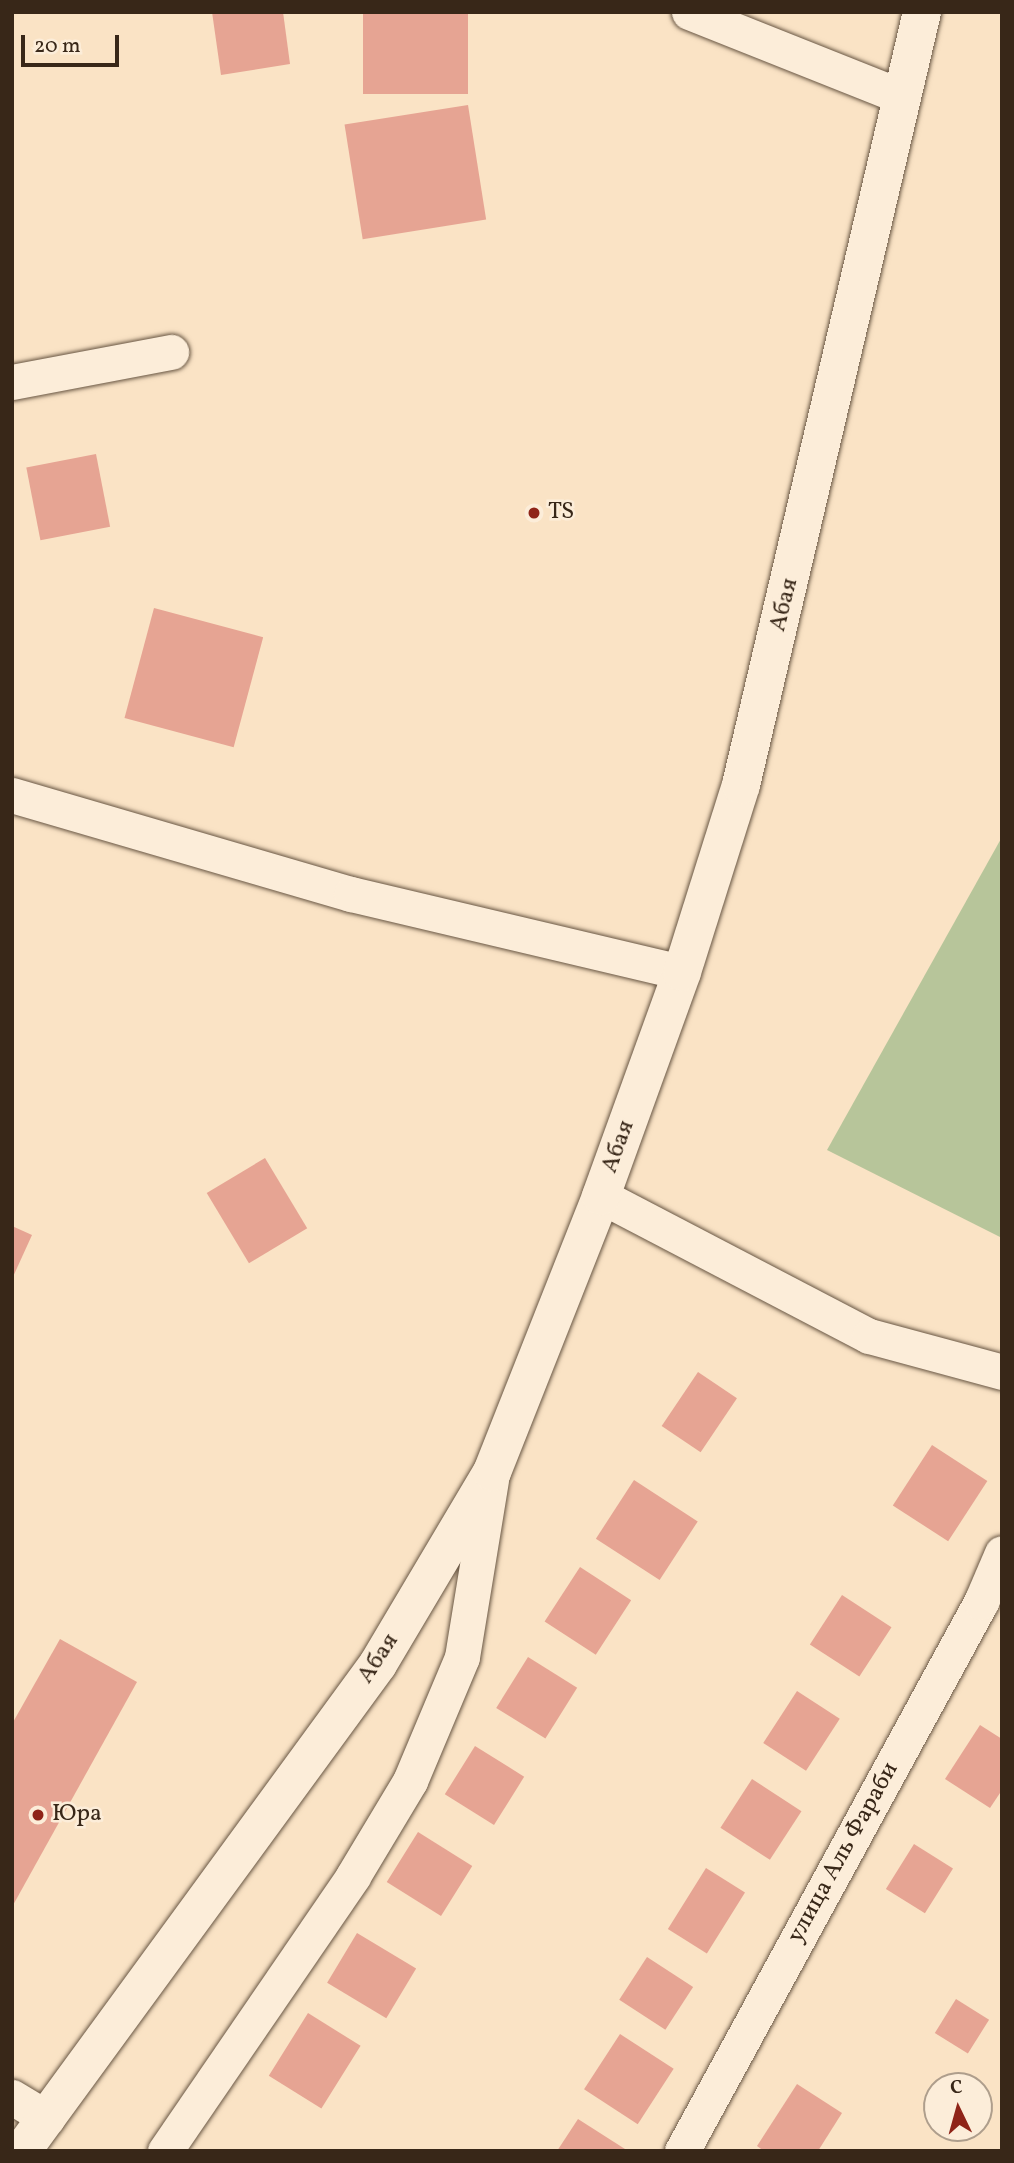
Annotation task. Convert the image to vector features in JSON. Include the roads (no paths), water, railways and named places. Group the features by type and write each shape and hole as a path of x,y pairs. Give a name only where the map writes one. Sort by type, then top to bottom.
{"street":[{"path":"689,12 903,97"},
{"name":"Абая","path":"22,2151 378,1664 492,1472 601,1196 682,972 741,785 922,12"},
{"path":"12,382 171,352"},
{"path":"12,795 351,894 682,972"},
{"path":"601,1196 869,1336 1002,1371"},
{"path":"165,2151 353,1876 410,1781 462,1657 492,1472"},
{"name":"улица Аль Фараби","path":"682,2151 981,1602 1002,1553"},
{"path":"12,2097 47,2118"}],"place":[{"name":"TS","path":"534,513"},
{"name":"Юра","path":"38,1815"}]}
